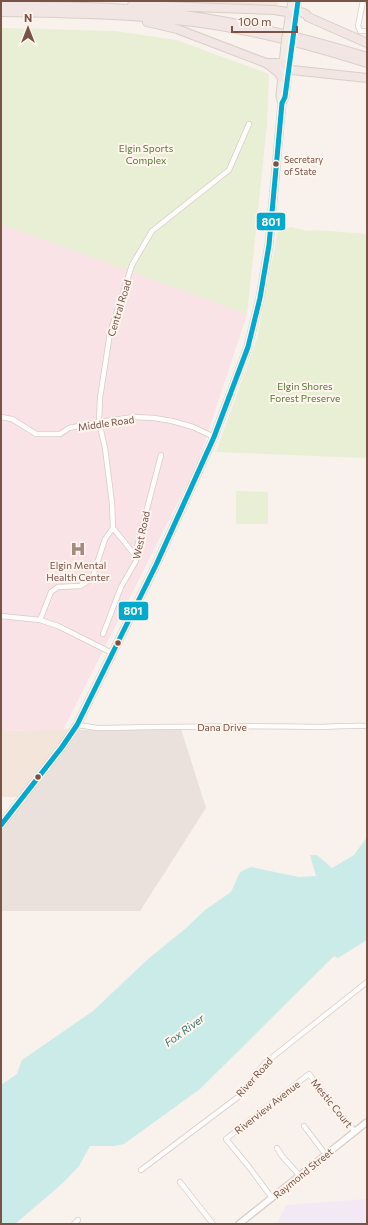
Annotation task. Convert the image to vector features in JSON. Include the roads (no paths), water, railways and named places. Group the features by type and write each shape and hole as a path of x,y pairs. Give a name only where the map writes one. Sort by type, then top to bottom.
{"highway":[{"path":"1,6 130,4 274,10 292,13 301,12 306,14 308,17 367,43"},
{"path":"23,6 152,11 234,22 298,36 367,57"},
{"path":"1,12 109,15 193,22 236,29 286,40 367,63"},
{"path":"292,13 294,22"},
{"path":"109,15 146,21 177,29 266,63 286,65 292,70 367,78"},
{"path":"266,63 278,72 282,78"}],"main road":[{"path":"1,825 62,747 77,725 156,565 214,437 248,347 260,298 269,245 282,104 285,96 286,65 292,1"},
{"path":"292,13 298,1"},
{"path":"290,31 294,22"},
{"path":"282,104 280,96 282,78 286,65"}],"street":[{"path":"363,1 358,26 360,31 367,31"},
{"name":"Central Road","path":"113,528 112,503 105,448 99,422 100,398 110,333 132,265 152,231 229,170 249,124"},
{"name":"Middle Road","path":"1,417 12,419 36,434 60,434 69,428 99,422 134,418 154,418 193,427 214,437"},
{"name":"West Road","path":"104,634 122,587 136,561 134,555 161,456"},
{"path":"40,620 51,592 58,587 80,586 92,579 105,540 113,528 134,555"},
{"path":"1,616 40,620 58,626 112,653"},
{"name":"Dana Drive","path":"77,725 98,728 367,726"},
{"name":"River Road","path":"141,1170 238,1097 265,1063 367,982"},
{"name":"Mestic Court","path":"309,1074 355,1132"},
{"name":"Riverview Avenue","path":"272,1198 226,1139 309,1074"},
{"name":"Raymond Street","path":"239,1224 367,1122"},
{"path":"304,1126 326,1155"},
{"path":"277,1148 282,1156 300,1176"},
{"path":"180,1182 213,1224"},
{"path":"74,1224 78,1220"}],"water":[{"name":"Fox River","path":"367,837 367,940 338,958 334,956 200,1089 124,1144 114,1146 90,1146 79,1166 63,1183 15,1224 1,1224 1,1085 17,1074 22,1060 93,1011 148,959 185,929 205,910 231,892 240,872 251,867 299,877 316,876 310,855 317,855 332,868 354,855"}],"place":[{"name":"Secretary of State","path":"276,164"},
{"name":"Elgin Mental Health Center","path":"78,549"}],"park label":[{"name":"Elgin Sports Complex","path":"146,154"},
{"name":"Elgin Shores Forest Preserve","path":"305,392"}]}
